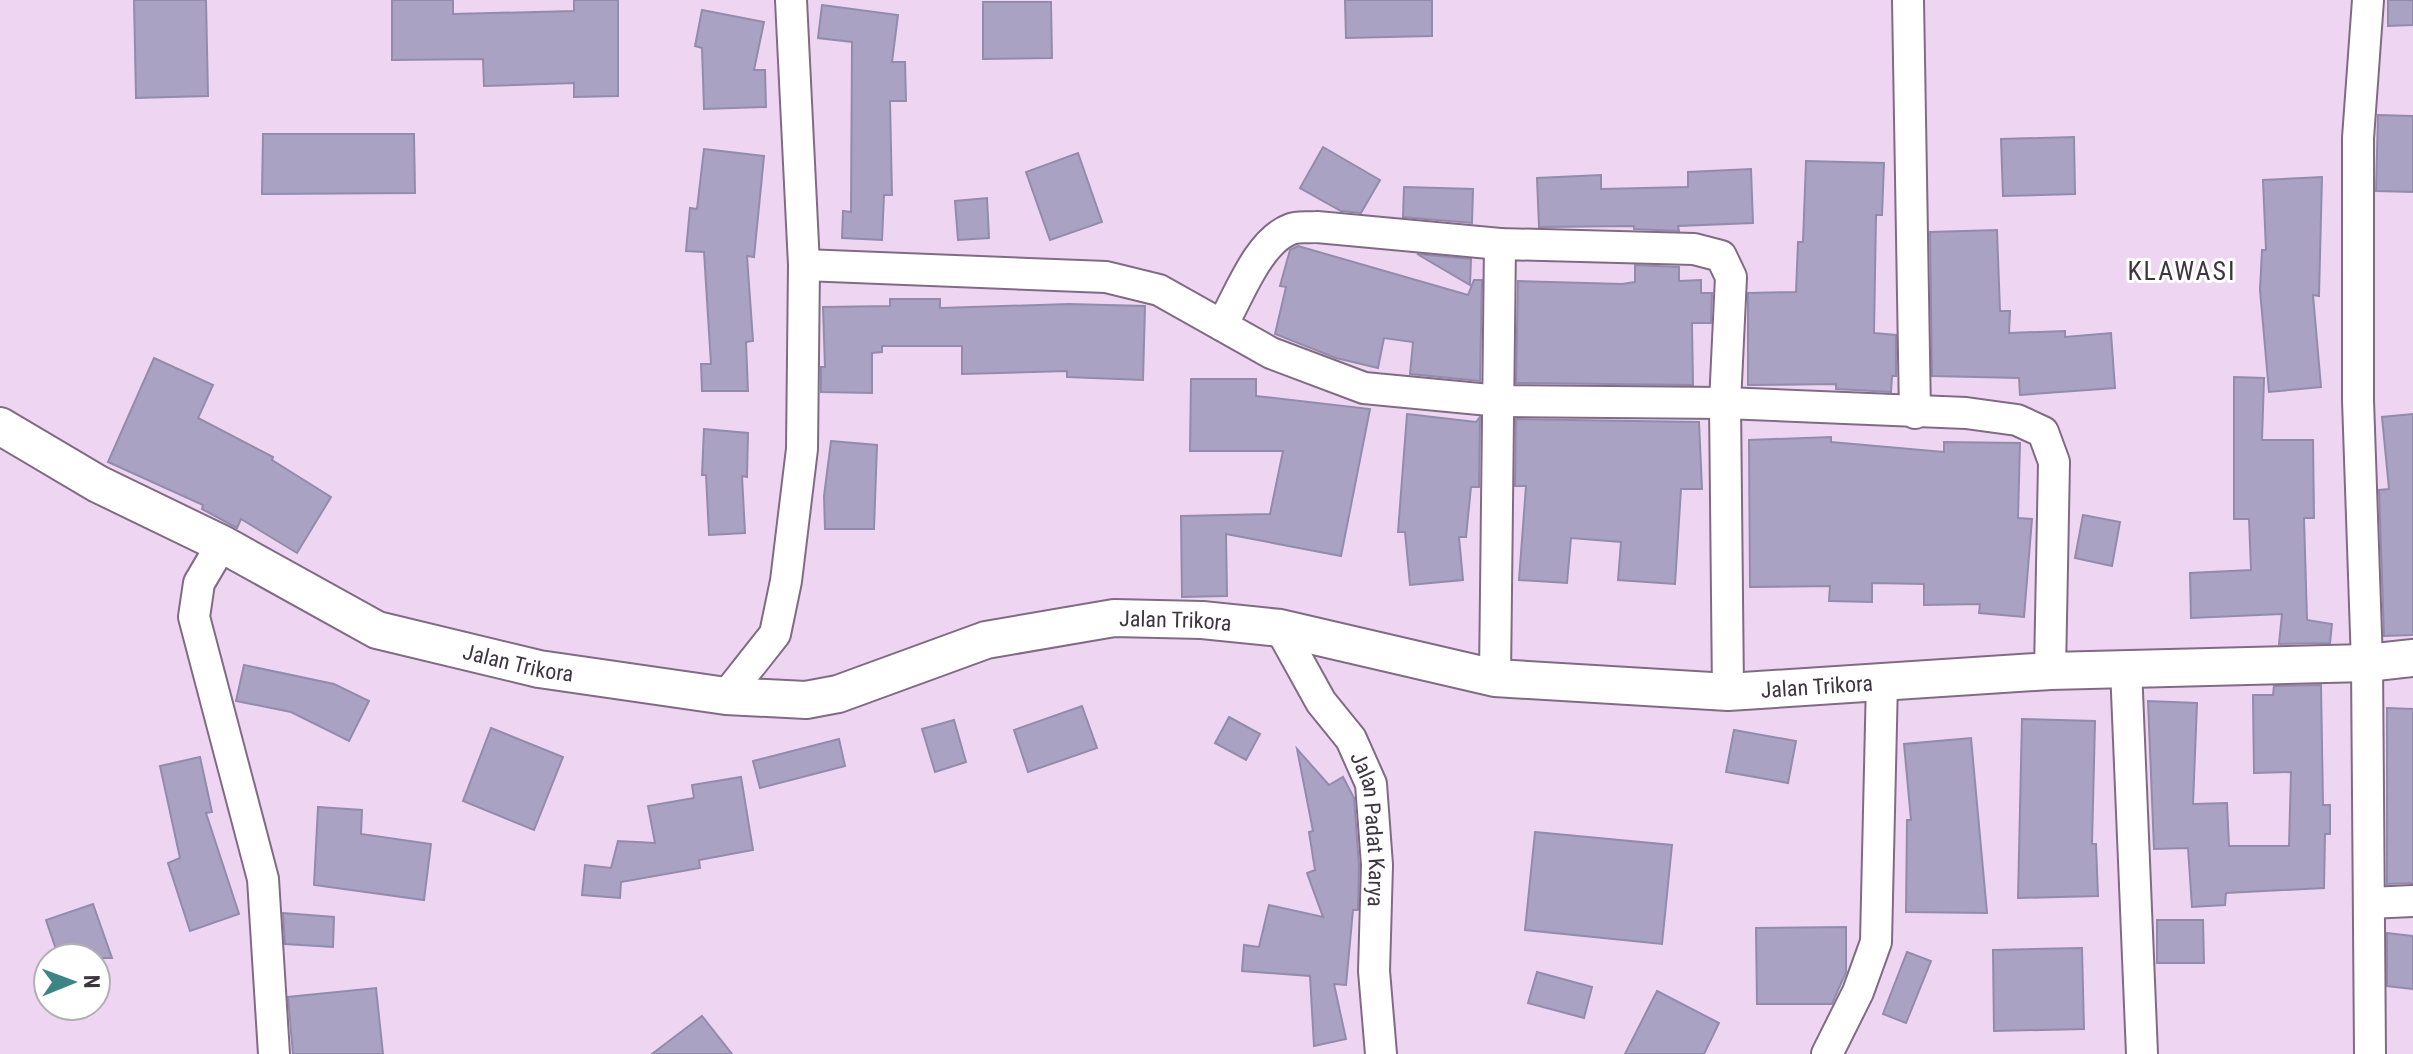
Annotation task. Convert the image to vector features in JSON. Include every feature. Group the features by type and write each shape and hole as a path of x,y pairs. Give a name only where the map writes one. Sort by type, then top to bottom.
{"street":[{"path":"726,696 775,634 786,581 802,449 804,265 791,0"},
{"path":"1908,0 1915,413"},
{"path":"2368,0 2358,138 2358,400 2367,663 2370,1054"},
{"path":"1222,325 1257,262 1272,243 1292,228 1317,227 1500,244 1694,249 1721,256 1731,277 1725,403 1728,692"},
{"path":"1495,678 1500,244"},
{"path":"804,265 1106,277 1159,290 1271,353 1364,388 1500,401 1725,403 1966,413 2017,420 2043,432 2054,462 2050,671"},
{"name":"Jalan Trikora","path":"0,426 98,484 222,544 377,630 539,669 726,696 806,700 838,694 986,640 1114,618 1202,620 1280,628 1495,678 1728,692 2050,671 2367,663 2413,658"},
{"path":"222,544 199,583 194,617 263,879 274,1054"},
{"name":"Jalan Padat Karya","path":"1280,628 1321,702 1351,739 1371,784 1377,865 1374,971 1381,1054"},
{"path":"2126,668 2142,1054"},
{"path":"1827,1054 1858,992 1876,942 1882,681"},
{"path":"2369,903 2413,901"}],"building":[{"path":"134,0 206,0 208,96 136,98"},
{"path":"392,0 453,0 453,14 574,11 574,0 618,0 618,96 574,97 574,83 484,86 483,59 392,60"},
{"path":"1345,0 1432,0 1432,36 1346,38"},
{"path":"2388,0 2413,0 2413,25 2388,26"},
{"path":"983,2 1051,2 1052,58 983,59"},
{"path":"822,5 898,15 892,62 905,62 906,101 890,101 892,195 884,195 882,240 842,238 843,211 851,212 852,42 818,38"},
{"path":"702,10 764,22 754,70 765,70 766,107 704,109 702,48 695,46"},
{"path":"2378,115 2413,116 2413,192 2376,191"},
{"path":"263,134 414,134 415,193 262,194"},
{"path":"2074,137 2075,194 2003,196 2001,139"},
{"path":"1323,147 1380,180 1361,213 1341,211 1300,188"},
{"path":"704,149 764,156 754,257 747,256 753,341 746,342 748,391 702,391 701,364 711,364 704,252 686,251 690,208 697,209"},
{"path":"1078,153 1102,222 1050,240 1026,172"},
{"path":"1806,161 1884,163 1882,215 1876,215 1874,333 1896,335 1896,376 1892,376 1891,392 1836,389 1836,384 1748,385 1748,293 1796,292 1798,242 1803,242"},
{"path":"1751,169 1753,223 1678,226 1679,231 1634,229 1634,226 1539,227 1537,178 1601,175 1601,189 1688,187 1688,172"},
{"path":"2322,177 2319,296 2313,295 2321,387 2269,392 2260,290 2262,250 2266,250 2263,180"},
{"path":"1404,187 1473,189 1472,223 1403,217"},
{"path":"987,198 989,238 958,240 955,201"},
{"path":"1997,230 2000,311 2010,311 2009,333 2065,331 2065,337 2111,333 2115,388 2020,395 2019,378 1932,376 1930,232"},
{"path":"1298,246 1468,295 1474,280 1482,280 1480,381 1410,374 1413,342 1384,338 1378,368 1336,358 1275,334 1286,287 1280,286 1290,250"},
{"path":"1417,254 1471,259 1470,285"},
{"path":"1635,265 1679,267 1679,281 1701,280 1701,293 1712,293 1711,323 1692,323 1693,385 1516,383 1518,281 1622,284 1635,282"},
{"path":"890,299 940,299 940,308 1069,304 1145,306 1143,380 1067,377 1067,371 962,374 962,346 882,346 882,352 872,353 872,393 821,392 821,367 825,367 823,307 890,306"},
{"path":"154,358 213,385 198,418 273,457 272,460 331,497 297,553 241,519 237,528 202,509 203,505 108,462"},
{"path":"2234,377 2264,378 2262,440 2313,440 2314,518 2304,518 2307,620 2332,624 2330,643 2279,644 2282,614 2191,618 2190,573 2251,570 2249,519 2234,519"},
{"path":"1191,379 1256,379 1256,396 1370,409 1341,556 1226,534 1227,596 1182,597 1181,516 1270,514 1283,451 1190,451"},
{"path":"1407,414 1476,422 1480,417 1479,487 1471,487 1466,537 1459,537 1463,580 1410,585 1405,532 1398,532"},
{"path":"2413,414 2413,635 2384,636 2379,490 2389,489 2382,417"},
{"path":"1516,419 1699,422 1702,489 1681,489 1675,584 1618,580 1621,542 1571,538 1567,583 1519,580 1526,486 1515,486"},
{"path":"704,429 748,433 747,477 742,476 745,533 709,535 706,475 702,475"},
{"path":"1831,437 1831,442 1944,452 1944,442 2020,443 2018,518 2032,519 2024,617 1979,613 1980,604 1924,605 1924,584 1872,583 1872,602 1829,601 1830,586 1750,587 1749,440"},
{"path":"831,441 877,445 874,529 825,529 824,496"},
{"path":"2083,515 2120,522 2112,566 2075,558"},
{"path":"244,665 334,684 369,701 349,741 291,712 236,701"},
{"path":"2321,685 2323,805 2330,805 2330,834 2325,834 2324,888 2226,893 2225,905 2192,907 2188,848 2154,849 2148,701 2197,703 2193,804 2227,803 2229,846 2289,846 2291,772 2254,773 2253,695 2273,695 2274,686"},
{"path":"1082,706 1097,748 1028,772 1014,730"},
{"path":"2387,708 2413,709 2413,883 2387,884"},
{"path":"1229,717 1260,734 1246,760 1215,743"},
{"path":"2022,719 2095,721 2092,844 2096,844 2098,896 2018,898"},
{"path":"954,720 966,762 935,772 922,729"},
{"path":"491,728 563,757 534,830 463,801"},
{"path":"1734,730 1796,741 1788,783 1726,772"},
{"path":"1971,738 1987,913 1906,912 1907,820 1911,820 1904,744"},
{"path":"839,739 845,766 760,788 753,761"},
{"path":"1297,749 1329,785 1343,777 1354,798 1359,865 1358,910 1353,910 1346,985 1334,984 1346,1039 1314,1046 1310,976 1242,971 1244,945 1259,947 1269,905 1323,917 1307,873 1315,870 1309,832 1313,831"},
{"path":"200,757 212,812 206,813 239,914 190,931 168,863 180,858 160,766"},
{"path":"741,777 753,850 699,860 700,868 621,882 620,898 582,895 585,865 611,868 618,841 655,843 648,806 694,798 692,785"},
{"path":"318,807 362,810 361,834 431,844 424,900 314,885"},
{"path":"1535,832 1672,845 1662,944 1525,930"},
{"path":"93,904 106,942 54,942 46,920"},
{"path":"283,913 334,917 333,947 285,944"},
{"path":"2157,920 2203,920 2204,963 2157,963"},
{"path":"1846,927 1846,972 1832,1004 1757,1004 1756,928"},
{"path":"2387,933 2413,936 2413,989 2387,986"},
{"path":"2082,948 2084,1029 1994,1031 1993,950"},
{"path":"1907,952 1931,961 1906,1023 1883,1014"},
{"path":"1537,972 1592,987 1584,1018 1528,1003"},
{"path":"376,988 383,1054 293,1054 288,997"},
{"path":"1657,991 1719,1023 1704,1054 1625,1054"},
{"path":"702,1016 732,1054 652,1054"}],"district":[{"name":"KLAWASI","path":"2182,271"}]}
